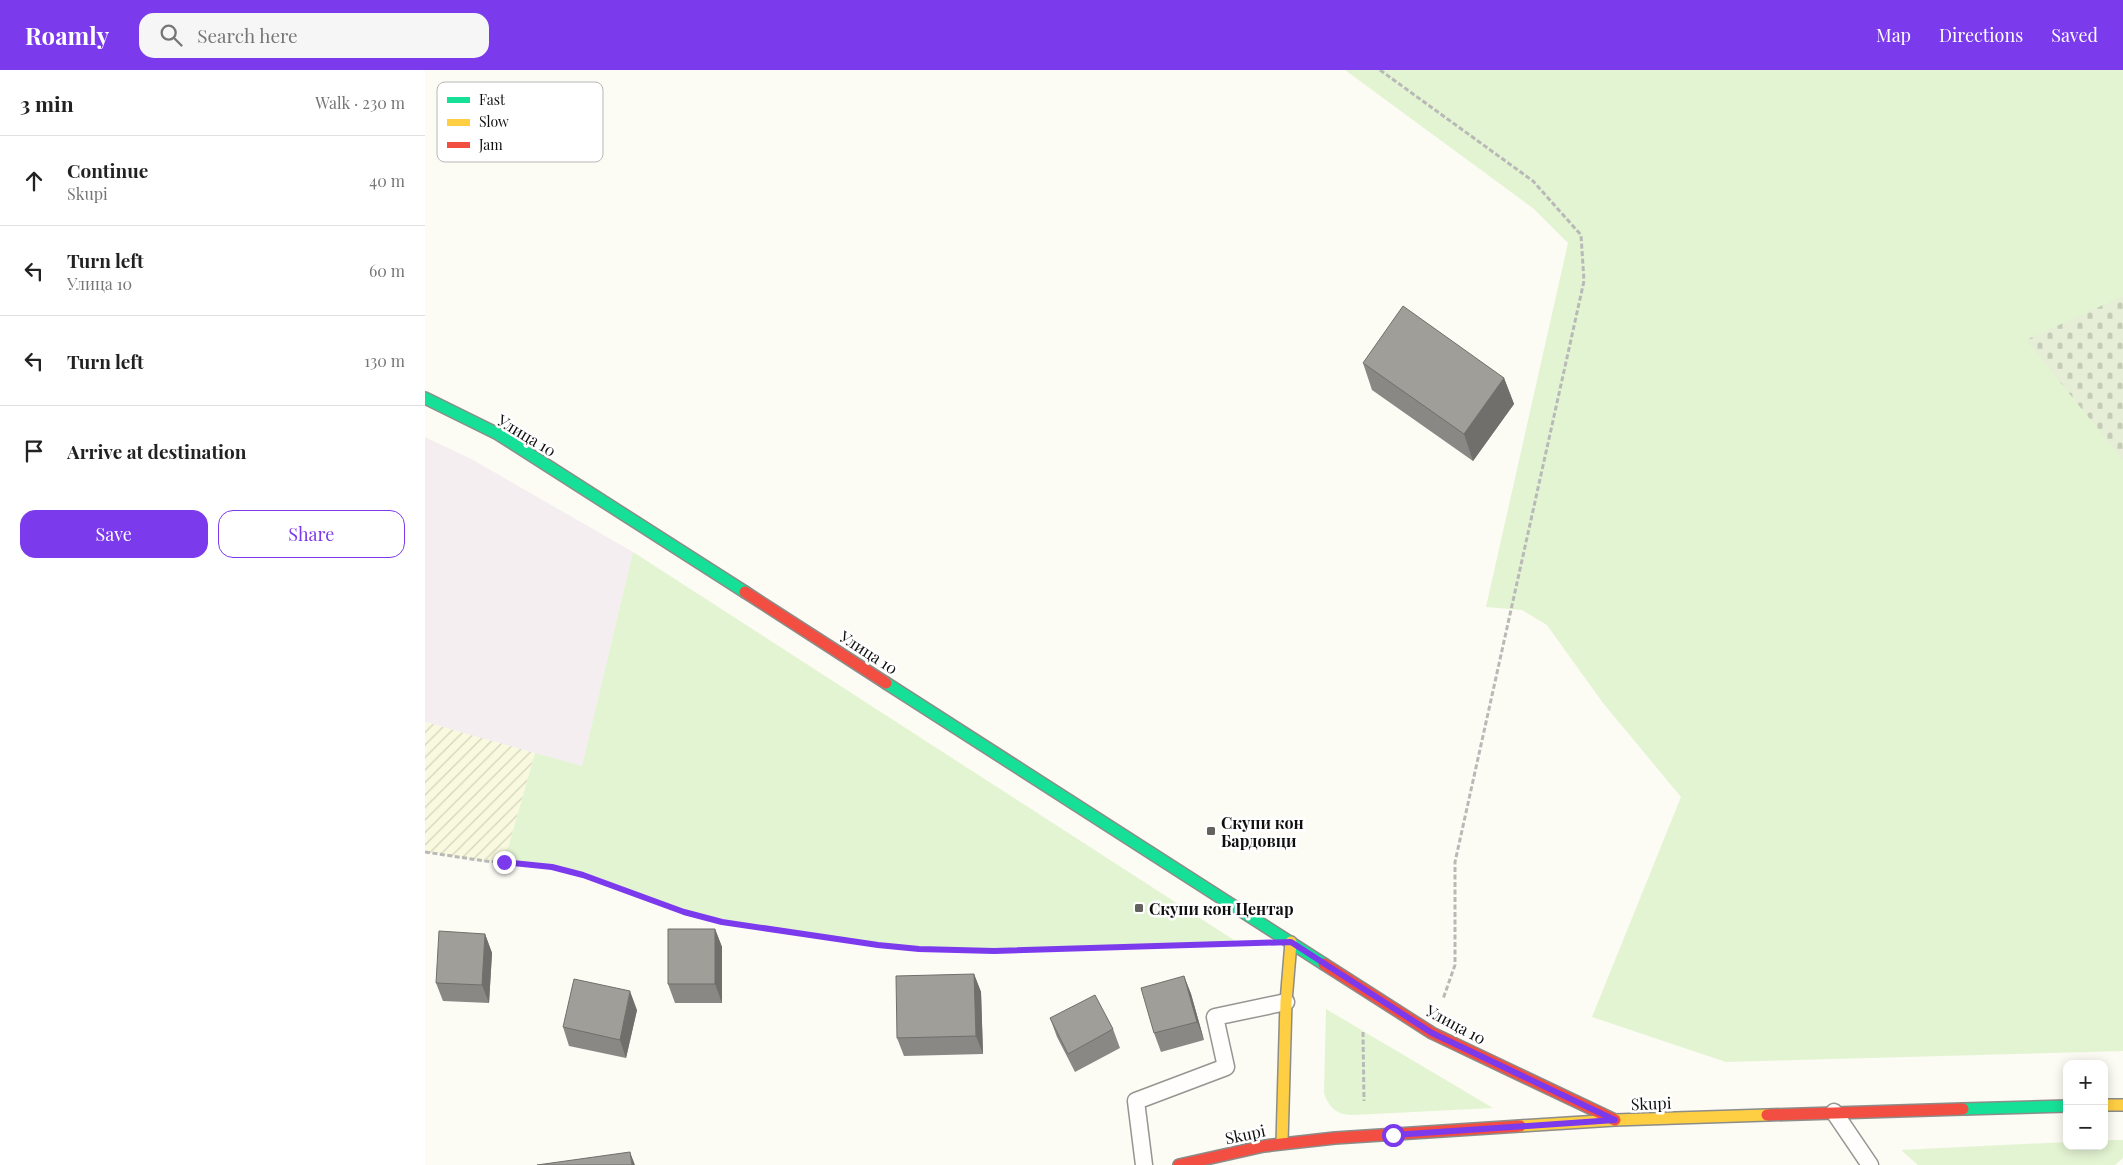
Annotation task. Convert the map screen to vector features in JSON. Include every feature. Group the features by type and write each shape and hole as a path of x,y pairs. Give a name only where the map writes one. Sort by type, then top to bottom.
{"street":[{"name":"Улица 10","path":"425,398 498,434 1432,1033 1615,1120"},
{"path":"1282,1143 1286,1002 1291,942"},
{"path":"2108,1105 2123,1105"},
{"name":"Skupi","path":"1179,1165 1282,1143 1615,1120 2063,1106"}],"lane":[{"path":"1144,1165 1136,1101 1226,1067 1215,1017 1286,1002"},
{"path":"1834,1112 1869,1165"}],"path":[{"path":"1380,70 1533,182 1581,235 1584,281 1455,862 1455,965 1432,1033"},
{"path":"425,852 485,861 552,867 583,875 684,912 722,922 878,945 919,949 994,951 1227,943"},
{"path":"1360,987 1366,1137"}],"shaded area":[{"path":"425,437 473,460 633,552 582,767 425,722"}],"green space":[{"path":"1345,70 2123,70 2123,1051 1726,1062 1592,1017 1681,797 1603,703 1547,625 1522,610 1486,607 1568,243 1534,209"},
{"path":"2123,296 2123,460 2026,340"},
{"path":"633,552 1237,942 994,951 919,949 878,945 722,922 684,912 583,875 552,867 504,862 535,753 582,766"},
{"path":"425,722 535,753 504,862 484,861 425,852"},
{"path":"1326,1009 1493,1108 1353,1115 1342,1114 1334,1110 1328,1103 1324,1093"},
{"path":"2108,1140 2123,1140 2123,1158 2115,1165 1918,1165 1901,1150 2063,1142 2063,1150 2108,1150"}],"building":[{"path":"1403,306 1504,378 1464,434 1363,363"},
{"path":"668,929 715,929 715,984 668,984"},
{"path":"439,931 485,934 482,985 436,983"},
{"path":"974,974 976,1036 897,1038 896,976"},
{"path":"1184,976 1197,1022 1154,1033 1141,988"},
{"path":"574,979 630,991 620,1040 563,1027"},
{"path":"1095,995 1113,1029 1068,1054 1050,1018"},
{"path":"630,1152 632,1165 537,1165"}],"traffic: fast":[{"path":"425,398 498,434 745,592"},
{"path":"886,683 1324,964"},
{"path":"1963,1109 2063,1106"}],"traffic: slow":[{"path":"1282,1143 1286,1002 1291,942"},
{"path":"2108,1105 2123,1105"},
{"path":"1520,1126 1615,1120 1767,1115"}],"traffic: jam":[{"path":"745,592 886,683"},
{"path":"1324,964 1432,1033 1615,1120"},
{"path":"1767,1115 1963,1109"},
{"path":"1179,1165 1264,1146 1335,1138 1520,1126"}],"place":[{"name":"Скупи кон Бардовци","path":"1211,831"},
{"name":"Скупи кон Центар","path":"1139,908"}],"route":[{"path":"504,862 552,867 583,875 684,912 722,922 878,945 919,949 994,951 1071,947 1291,942 1432,1033 1615,1120 1393,1135"}]}
